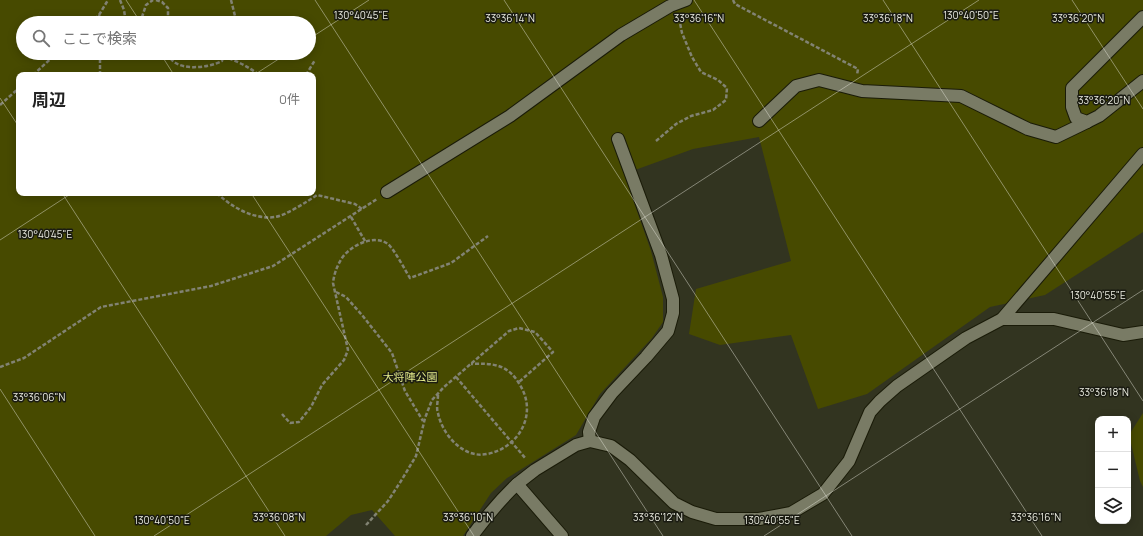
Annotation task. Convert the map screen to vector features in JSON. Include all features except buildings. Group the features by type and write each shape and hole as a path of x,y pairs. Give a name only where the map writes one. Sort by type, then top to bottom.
{"street":[{"path":"387,192 510,116 620,35 670,6 681,2"},
{"path":"1086,122 1076,118 1072,107 1072,88 1143,17"},
{"path":"760,121 796,86 819,80 862,91 961,96 1028,129 1056,137 1099,116 1143,81"},
{"path":"590,441 589,432 594,417 612,393 668,331 673,313 673,299 661,255 618,139"},
{"path":"472,536 486,516 517,484 535,470 576,445 590,441 611,446 630,460 674,502 692,512 716,519 759,519 791,513 823,494 827,489 849,461 870,412 880,401 897,386 966,338 1002,319 1143,154"},
{"path":"1002,319 1054,319 1123,335 1143,332"},
{"path":"517,484 562,536"}],"path":[{"path":"100,15 108,0"},
{"path":"120,0 125,16"},
{"path":"142,16 146,6 154,0 162,2 168,8 168,16"},
{"path":"231,0 235,16"},
{"path":"733,0 735,4 858,69 856,90"},
{"path":"656,142 676,124 691,116 713,110 726,100 727,88 718,80 701,72 692,57 682,33 681,2"},
{"path":"36,72 49,60"},
{"path":"100,60 100,72"},
{"path":"171,60 186,67 196,67 216,64 222,60"},
{"path":"234,60 254,72"},
{"path":"308,72 315,60"},
{"path":"0,105 16,91"},
{"path":"0,367 24,358 101,307 211,286 274,266 387,192"},
{"path":"220,196 235,208 255,216 276,217 302,205 316,196"},
{"path":"316,196 355,204 362,209"},
{"path":"351,217 365,241"},
{"path":"282,414 290,424 299,422 311,407 322,385 344,360 348,350 333,284 334,272 343,256 365,241 377,240 388,245 410,278 451,263 488,236"},
{"path":"335,292 346,297 362,314 392,353 405,391 424,422"},
{"path":"366,525 388,501 416,456 424,422 432,400 509,331 519,328 535,332 554,352 519,382"},
{"path":"438,394 437,413 446,433 458,446 471,453 486,455 499,450 520,434 526,421 528,406 524,391 519,382 504,368 491,363 471,364"},
{"path":"456,377 524,458"}],"green space":[{"name":"大将陣公園","path":"0,0 1143,0 1143,232 1045,295 990,307 867,394 818,409 791,335 720,345 689,334 696,289 791,261 759,137 693,149 624,174 651,251 663,297 663,322 652,338 600,394 576,435 507,478 491,493 463,536 395,536 372,510 351,515 326,536 0,536"},
{"path":"1143,413 1143,487 1140,481 1131,443 1131,432"}]}
